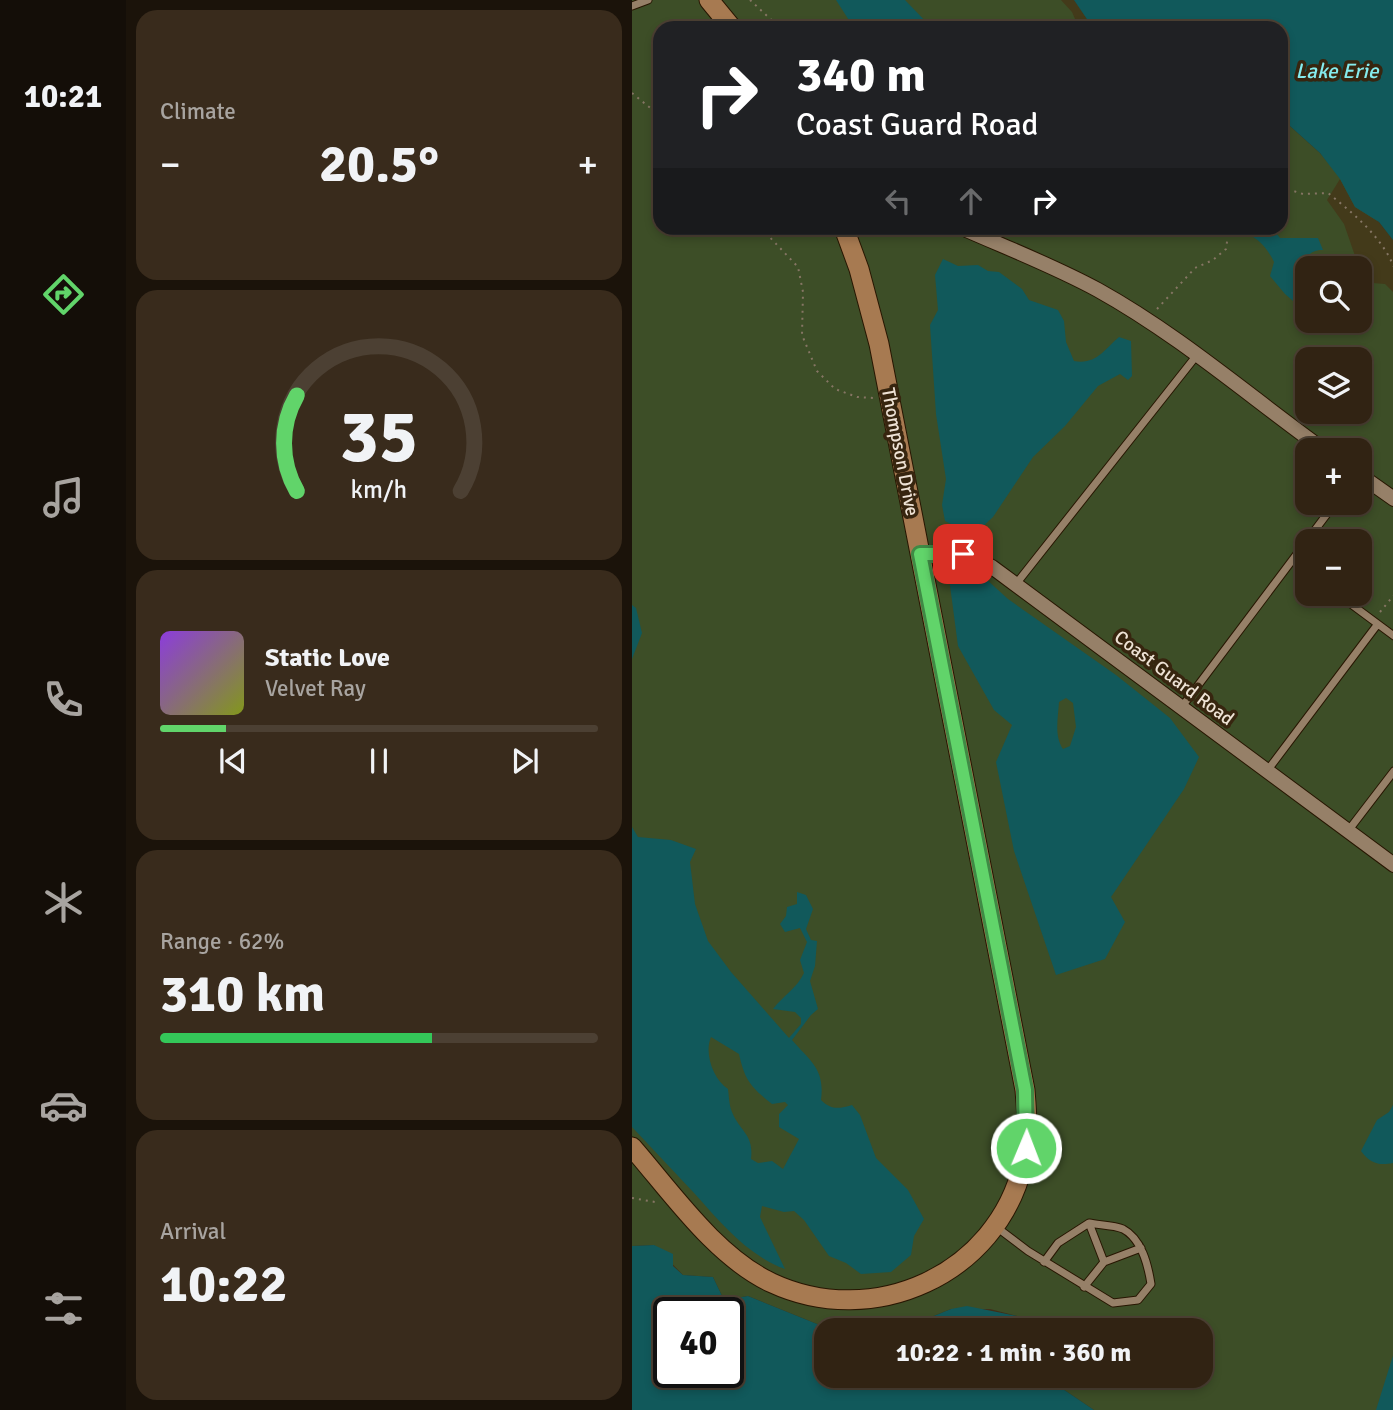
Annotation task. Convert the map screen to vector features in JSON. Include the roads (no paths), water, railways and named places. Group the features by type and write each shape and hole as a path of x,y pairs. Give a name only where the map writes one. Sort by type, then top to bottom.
{"street":[{"path":"709,0 726,21"},
{"name":"Thompson Drive","path":"632,1147 702,1227 735,1259 773,1284 806,1296 840,1301 875,1299 925,1284 966,1257 994,1225 1011,1199 1023,1167 1028,1130 1025,1090 890,399 867,296 846,235"},
{"path":"977,235 1096,289 1197,354 1308,438"},
{"path":"1372,484 1393,499"},
{"name":"Coast Guard Road","path":"920,554 963,554 978,558 1393,865"}],"lane":[{"path":"632,6 648,0"},
{"path":"1016,584 1197,354"},
{"path":"1181,708 1326,515"},
{"path":"1353,606 1393,636"},
{"path":"1267,772 1375,623"},
{"path":"1347,831 1392,775"},
{"path":"994,1225 1044,1262 1113,1304 1138,1300 1151,1284 1141,1248 1123,1230 1089,1223 1058,1243 1044,1262"},
{"path":"1089,1223 1104,1262"},
{"path":"1084,1287 1104,1262 1141,1248"}],"water":[{"path":"836,0 905,0 925,21 850,21"},
{"name":"Lake Erie","path":"1074,0 1393,0 1393,240 1379,222 1355,207 1340,179 1320,153 1288,124 1288,21 1088,21"},
{"path":"1250,235 1318,238 1323,250 1308,256 1295,256 1295,303 1270,276 1274,262 1266,248"},
{"path":"943,259 958,266 978,265 988,271 999,272 1022,289 1029,300 1058,310 1064,321 1066,342 1074,361 1094,359 1119,337 1131,341 1132,376 1128,380 1120,374 1098,386 1065,426 1033,457 993,517 978,531 961,529 945,521 942,505 946,479 936,414 930,325 938,310 935,275"},
{"path":"975,569 1008,599 1116,675 1170,718 1199,757 1184,789 1111,897 1125,922 1105,959 1056,975 1014,851 996,762 1012,725 994,710 958,646 949,578 962,576","holes":["1066,698 1073,703 1076,727 1070,746 1063,749 1058,733 1059,702"]},
{"path":"632,605 636,608 642,633 632,659"},
{"path":"632,827 638,837 671,840 696,849 690,862 695,904 708,941 731,972 789,1038 801,1024 801,1018 795,1012 773,1009 804,973 800,960 807,942 800,928 785,932 780,924 786,916 787,907 797,904 797,892 806,895 813,909 806,929 811,940 817,941 815,966 810,981 818,1009 792,1040 819,1073 821,1100 835,1108 852,1105 860,1115 876,1158 908,1190 924,1219 914,1236 911,1255 891,1272 861,1274 846,1263 829,1256 804,1220 794,1211 784,1212 762,1206 760,1217 785,1269 771,1263 747,1247 725,1227 632,1127","holes":["711,1037 739,1054 744,1071 754,1088 772,1104 785,1102 788,1105 779,1114 779,1127 799,1139 783,1169 772,1161 758,1163 751,1159 750,1144 732,1112 728,1089 718,1079 711,1065"]},
{"path":"1393,1105 1393,1163 1375,1163 1361,1151 1377,1120 1389,1112"},
{"path":"654,1245 673,1254 673,1266 683,1275 713,1277 723,1297 653,1297 653,1388 744,1388 742,1297 748,1296 814,1323 814,1388 1061,1388 1094,1410 632,1410 632,1246"},
{"path":"967,1306 1021,1318 929,1318"},
{"path":"1393,1356 1393,1410 1376,1410 1391,1362"}]}
